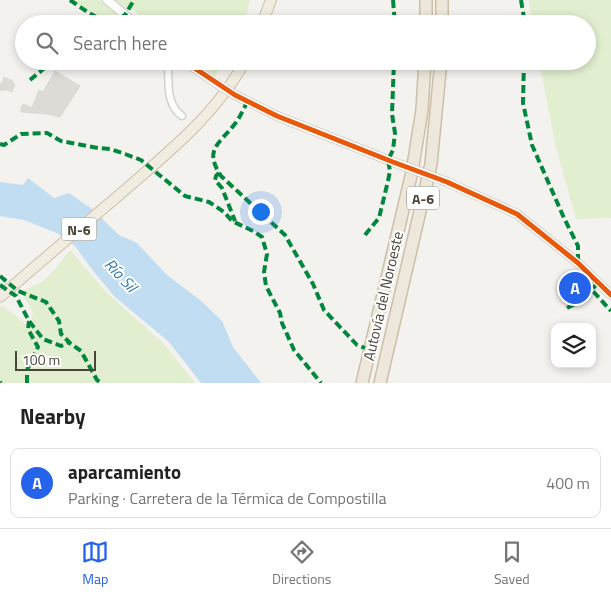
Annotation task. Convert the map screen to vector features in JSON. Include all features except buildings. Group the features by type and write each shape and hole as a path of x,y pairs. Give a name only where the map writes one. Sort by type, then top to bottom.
{"highway":[{"path":"265,15 271,0"},
{"path":"426,0 426,15"},
{"path":"442,0 442,15"},
{"name":"N-6","path":"0,297 158,162 189,132 221,96 239,70"},
{"name":"Autovía del Noroeste","path":"362,383 412,172 422,110 424,70"},
{"name":"Autovía del Noroeste","path":"380,383 431,164 441,70"}],"street":[{"path":"107,0 125,15"},
{"path":"168,70 172,105 175,111 182,116"},
{"path":"197,70 235,95 277,116 447,182 517,214 578,263 611,294"}],"green space":[{"path":"71,0 250,0 246,15 139,15 132,9 118,15 94,15"},
{"path":"529,0 611,0 611,218 576,219 556,148 541,70 596,70 596,15 531,15"},
{"path":"208,70 219,70 215,76"},
{"path":"70,250 106,292 163,343 195,383 0,383 0,307 2,305 30,328 33,312 21,292 43,281"}],"water":[{"name":"Río Sil","path":"28,178 54,198 69,193 92,209 119,235 137,243 167,275 200,300 222,321 233,347 261,383 201,383 169,342 115,297 75,246 59,234 24,220 0,216 0,182 23,185"}],"marked path":[{"path":"70,0 93,15"},
{"path":"125,15 134,0"},
{"path":"393,0 394,15"},
{"path":"521,0 524,15"},
{"path":"30,80 42,70"},
{"path":"365,235 379,218 390,171 388,160 393,150 395,133 392,114 394,70"},
{"path":"524,70 523,103 532,145 578,246 578,263"},
{"path":"248,101 236,122 215,148 213,154 216,167 221,176 285,235 313,284 324,310 357,345 365,348"},
{"path":"0,144 4,145 21,134 47,133 61,141 110,149 125,154 141,160 185,196 209,202 224,212 232,221 262,237 267,254 264,272 266,286 280,313 282,323 294,350 321,383"},
{"path":"219,173 215,180 222,188 235,221"},
{"path":"0,276 18,291 46,302 59,321 61,334 81,351 97,380 101,383"},
{"path":"561,280 576,289 592,290"},
{"path":"598,282 592,290 611,311"},
{"path":"0,285 16,296 29,321 43,339 61,346 69,342"},
{"path":"567,308 573,305 580,291"},
{"path":"27,383 27,370 38,347 28,329 29,321"}],"cycle path":[{"path":"198,70 235,95 277,116 447,182 517,214 578,263 611,295"}],"place":[{"name":"aparcamiento","path":"575,288"}]}
